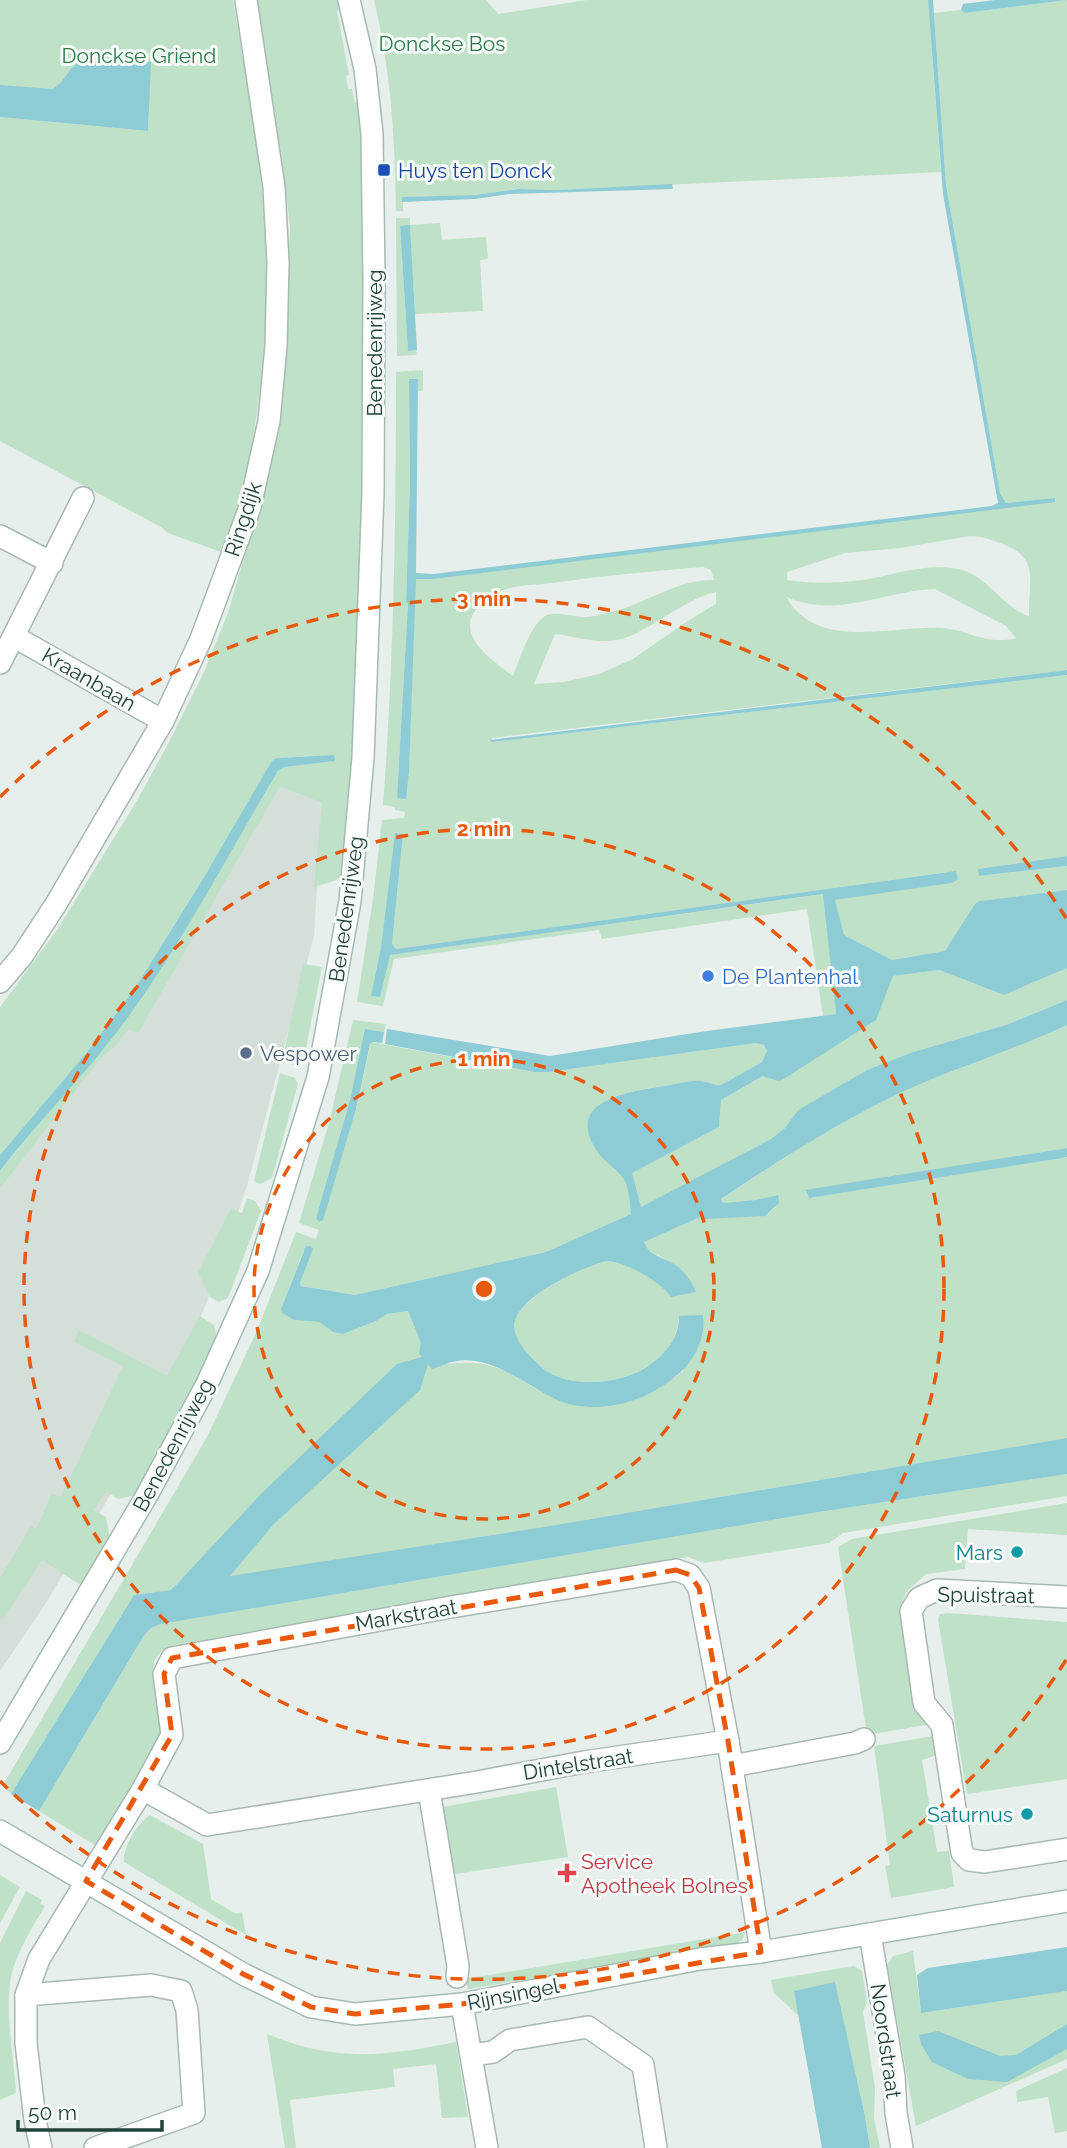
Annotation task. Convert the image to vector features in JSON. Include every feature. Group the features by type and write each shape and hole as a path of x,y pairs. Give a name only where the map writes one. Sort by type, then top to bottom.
{"street":[{"name":"Ringdijk","path":"0,982 22,956 57,904 163,721 201,639 244,523 269,421 276,346 278,263 275,200 246,0"},
{"name":"Benedenrijweg","path":"0,1743 147,1495 207,1384 258,1271 318,1077 350,901 363,758 373,493 372,134 365,69 349,0"},
{"path":"0,663 83,498"},
{"path":"0,536 52,562"},
{"name":"Kraanbaan","path":"15,636 163,721"},
{"name":"Markstraat","path":"41,2148 26,2043 26,1995 39,1959 143,1789 172,1735 164,1674 172,1658 451,1607 676,1570 690,1575 699,1587 728,1741 761,1952"},
{"name":"Spuistraat","path":"1067,1597 937,1590 919,1598 911,1611 924,1703 942,1726 962,1853 969,1860 985,1862 1067,1850"},
{"path":"732,1766 855,1743 864,1739"},
{"name":"Dintelstraat","path":"143,1789 207,1825 584,1762 728,1741"},
{"path":"429,1790 458,1966 457,1977"},
{"name":"Rijnsingel","path":"0,1831 243,1974 311,2007 355,2014 462,2004 700,1959 761,1952 1067,1901"},
{"name":"Noordstraat","path":"870,1934 894,2076 902,2148"},
{"path":"26,1995 151,1985 181,1990 187,2010 194,2113 95,2148"},
{"path":"462,2004 487,2148"},
{"path":"472,2055 493,2052 510,2040 588,2027 643,2065 656,2148"}],"highlighted area":[{"path":"676,1570 690,1575 699,1588 728,1741 761,1952 462,2004 355,2014 311,2007 243,1974 86,1881 172,1735 164,1674 172,1658"}],"shaded area":[{"path":"280,785 322,803 314,936 247,1186 207,1302 155,1420 46,1603 0,1671 0,1189 101,1058"}],"green space":[{"name":"Donckse Griend","path":"0,0 233,0 259,166 267,290 264,352 255,426 227,554 168,533 0,441 0,117 148,131 149,112 0,95"},
{"path":"252,0 340,0 342,9 337,11 349,75 346,76 348,89 352,89 355,103 360,102 365,184 363,468 357,703 345,873 337,880 314,887 322,803 280,786 138,1033 129,1029 101,1058 0,1189 0,1171 135,1007 156,976 278,771 285,767 335,761 333,755 277,758 134,990 88,1051 0,1155 0,1007 57,930 138,799 168,744 204,672 228,613 259,506 285,340 290,227 280,144"},
{"name":"Donckse Bos","path":"374,0 486,0 498,14 587,0 928,0 941,172 557,190 518,189 475,195 403,197 403,211 396,211 391,105"},
{"path":"1067,0 1067,670 492,738 492,742 1067,675 1067,856 979,869 980,876 1067,866 1067,890 980,901 945,951 892,960 844,935 834,900 952,883 957,875 948,872 396,949 392,944 403,834 395,833 381,947 371,996 380,997 389,955 824,894 836,1014 823,1016 807,909 602,939 599,930 394,959 383,1006 357,1002 382,820 404,818 405,812 383,805 394,588 396,372 423,370 423,391 418,391 418,379 409,379 408,602 397,798 406,798 409,773 415,579 434,579 1055,498 1006,503 1000,493 946,185 934,13 961,10 964,13","holes":["970,536 1011,548 1021,554 1030,571 1029,616 1011,606 977,577 958,569 920,568 848,582 787,580 787,572 845,553 900,548","703,567 711,570 714,580 686,584 620,610 596,616 547,615 531,634 513,676 486,654 472,636 472,616 479,606 499,592 519,586","935,589 1006,626 1016,638 987,639 942,628 857,632 836,630 817,625 800,614 786,597 805,603 842,605","716,592 716,604 633,659 599,674 564,682 534,684 555,634 595,641 622,639 702,596"]},
{"path":"396,218 410,218 410,225 440,223 442,240 486,237 488,259 480,260 483,311 415,314 410,226 400,226 408,351 417,350 416,355 397,356"},
{"path":"303,964 322,967 303,1063 298,1066 282,1062"},
{"path":"1067,968 1067,1000 1009,1024 910,1053 867,1070 798,1110 785,1128 771,1139 641,1208 631,1173 719,1127 721,1100 764,1076 893,976 939,970 1004,995"},
{"path":"353,1020 386,1024 384,1032 366,1029 350,1100 316,1218 321,1222 356,1109 371,1042 533,1072 756,1043 764,1045 767,1051 762,1062 721,1085 696,1081 650,1088 607,1100 596,1108 589,1118 588,1130 598,1151 624,1179 631,1214 546,1252 355,1295 302,1286 300,1283 313,1249 304,1250 281,1309 282,1313 294,1320 319,1322 333,1332 343,1334 387,1314 408,1311 421,1343 423,1358 170,1590 134,1595 11,1794 3,1785 207,1437 257,1331 296,1232 316,1239 319,1230 299,1223 329,1123"},
{"path":"1067,1025 1067,1148 805,1191 809,1198 1067,1157 1067,1438 550,1526 229,1577 274,1524 428,1363 475,1363 491,1366 553,1398 587,1407 622,1404 669,1382 683,1371 679,1317 670,1344 650,1365 614,1380 586,1382 559,1377 546,1371 532,1358 516,1335 514,1326 517,1315 552,1285 607,1261 640,1272 669,1293 695,1292 679,1269 650,1251 643,1242 700,1217 768,1214 778,1204 778,1195 723,1203 721,1199 856,1115 924,1082"},
{"path":"280,1073 295,1078 298,1084 272,1178 260,1184 254,1181"},
{"path":"247,1198 255,1201 261,1211 228,1298 219,1302 210,1297 198,1272 231,1209 242,1213"},
{"path":"200,1316 214,1325 218,1342 136,1495 118,1499 106,1491 94,1510 106,1517 110,1538 82,1586 42,1560 2,1620 0,1619 0,1578 31,1526 36,1529 52,1494 61,1497 123,1366 74,1342 79,1330 167,1376"},
{"path":"1067,1474 1067,1496 843,1533 829,1543 704,1563 688,1557 175,1645 162,1650 154,1661 153,1675 162,1724 160,1739 101,1849 39,1811 143,1637 151,1628 161,1624 819,1512"},
{"path":"1067,1503 1067,1535 968,1529 965,1569 926,1574 906,1592 900,1610 916,1712 931,1724 867,1735 838,1547 852,1539"},
{"path":"940,1614 1067,1622 1067,1779 967,1794 938,1619"},
{"path":"933,1736 937,1755 922,1760 937,1852 949,1851 954,1887 891,1898 885,1866 890,1865 874,1746"},
{"path":"556,1787 568,1857 448,1875 437,1808"},
{"path":"150,1815 203,1844 211,1899 236,1914 242,1912 246,1935 124,1862 132,1836"},
{"path":"0,1875 20,1887 0,1923"},
{"path":"26,1891 42,1900 40,1904 45,1906 13,1969 9,2013 16,2093 0,2100 0,1943"},
{"path":"746,1932 742,1940 733,1945 468,1989 466,1979"},
{"path":"913,1951 921,2013 1067,1991 1067,2059 916,2126 887,1965 893,1956"},
{"path":"854,1966 862,1971 867,2003 863,2012 875,2087 874,2118 880,2148 870,2148 835,1983 794,1991 799,2016 774,1993 771,1980"},
{"path":"267,2034 316,2049 361,2054 406,2051 456,2042 468,2117 442,2118 436,2064 393,2069 395,2087 290,2100 296,2148 285,2148"},
{"path":"1067,2068 1067,2131 1055,2133 1048,2097 1017,2102 1016,2091"}],"water":[{"path":"928,0 933,0 946,185 1000,493 1006,503 1055,498 1055,502 434,579 416,579 409,773 406,799 397,798 408,603 409,379 418,379 416,573 433,574 992,506 998,503 943,194"},
{"path":"995,0 1067,0 964,13 961,10 963,4"},
{"path":"88,57 151,62 148,131 0,117 0,85 53,89 72,68"},
{"path":"672,184 673,189 509,194 475,199 402,202 402,197 475,195 518,189 557,190"},
{"path":"410,225 417,350 408,351 400,226"},
{"path":"1067,670 1067,675 492,742 490,740"},
{"path":"334,755 335,761 285,767 278,771 186,929 147,990 111,1040 0,1171 0,1155 88,1051 134,990 272,761 277,758"},
{"path":"395,833 403,834 392,944 396,949 956,871 958,879 952,883 835,900 844,935 892,960 945,951 975,904 980,901 1067,890 1067,968 1004,995 939,970 893,976 876,1020 782,1080 763,1076 721,1100 719,1127 632,1173 641,1207 771,1139 785,1128 798,1110 867,1070 910,1053 1009,1024 1067,1000 1067,1025 924,1082 880,1103 811,1142 721,1199 723,1203 778,1195 779,1203 765,1216 700,1217 644,1242 653,1253 682,1270 696,1292 671,1297 642,1274 624,1265 607,1261 552,1285 526,1304 517,1315 514,1326 516,1335 532,1358 546,1371 572,1381 600,1382 627,1376 650,1365 671,1344 677,1331 679,1316 703,1315 701,1341 693,1357 663,1386 649,1394 616,1405 583,1407 551,1397 491,1365 465,1360 432,1369 428,1364 420,1390 274,1524 230,1576 550,1526 1067,1438 1067,1474 819,1512 161,1624 151,1628 143,1637 39,1811 11,1794 134,1595 170,1590 262,1493 397,1364 422,1357 419,1353 421,1343 408,1311 387,1314 343,1334 333,1332 319,1322 294,1320 282,1313 281,1309 306,1246 313,1249 301,1286 355,1295 546,1252 631,1214 625,1181 600,1155 589,1134 588,1120 594,1110 618,1096 649,1088 696,1081 721,1085 762,1062 767,1051 764,1045 756,1043 534,1072 385,1044 387,1029 550,1056 836,1014 823,894 390,955 380,997 371,996 381,947"},
{"path":"1067,856 1067,866 979,876 978,869"},
{"path":"365,1029 384,1032 382,1043 370,1044 356,1109 323,1220 319,1222 316,1218 350,1100"},
{"path":"1067,1148 1067,1157 1062,1158 809,1198 805,1190"},
{"path":"1067,1947 1067,1991 921,2013 917,1975 928,1968"},
{"path":"835,1982 870,2148 822,2148 794,1991"},
{"path":"1067,2024 1067,2049 1007,2082 968,2079 932,2062 921,2044 919,2035 938,2031 1000,2056 1016,2055"}],"place":[{"name":"Huys ten Donck","path":"384,170"},
{"name":"De Plantenhal","path":"708,976"},
{"name":"Vespower","path":"246,1053"},
{"name":"Mars","path":"1017,1552"},
{"name":"Saturnus","path":"1027,1814"},
{"name":"Service Apotheek Bolnes","path":"567,1873"}]}
